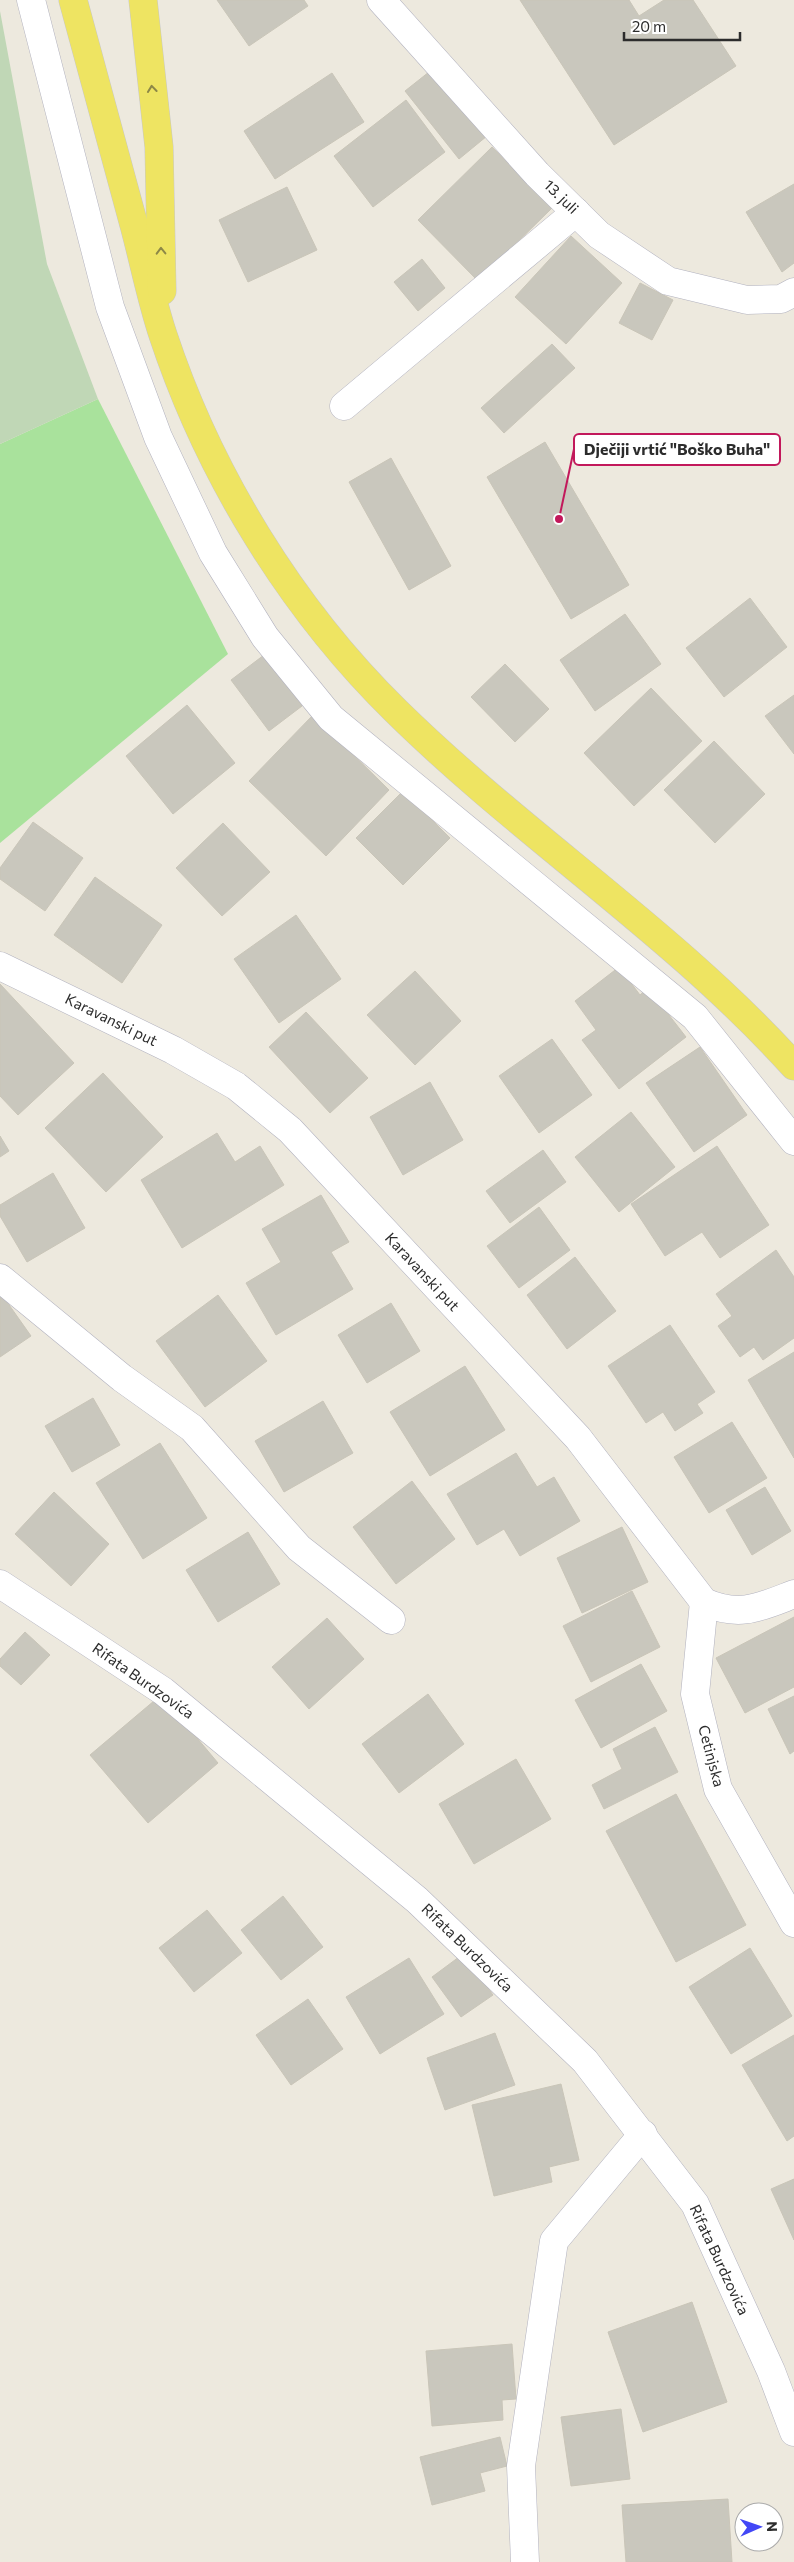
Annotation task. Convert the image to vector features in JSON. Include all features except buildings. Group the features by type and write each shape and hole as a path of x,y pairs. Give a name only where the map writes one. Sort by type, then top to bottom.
{"main road":[{"path":"73,0 163,335 200,427 242,510 292,589 346,658 396,711 462,771 723,992 794,1066"},
{"path":"143,0 159,147 163,335"}],"street":[{"path":"31,0 110,307 158,437 213,553 265,637 331,718 695,1017 794,1141"},
{"name":"13. juli","path":"381,0 537,174 599,235 668,281 747,300 781,299 794,292"},
{"path":"344,406 576,212"},
{"name":"Karavanski put","path":"0,966 173,1050 236,1086 290,1130 578,1438 704,1602"},
{"path":"0,1278 122,1378 192,1428 299,1548 391,1620"},
{"name":"Rifata Burdzovića","path":"0,1584 162,1691 417,1900 585,2061 695,2204 771,2372 794,2432"},
{"path":"704,1602 722,1610 758,1608 794,1594"},
{"name":"Cetinjska","path":"704,1602 695,1694 718,1788 794,1923"},
{"path":"525,2562 521,2466 554,2241 643,2134"}],"green space":[{"path":"0,11 47,264 98,399 0,444"},
{"path":"98,399 228,654 0,843 0,444"}],"place":[{"name":"Dječiji vrtić \"Boško Buha\"","path":"559,519"}]}
